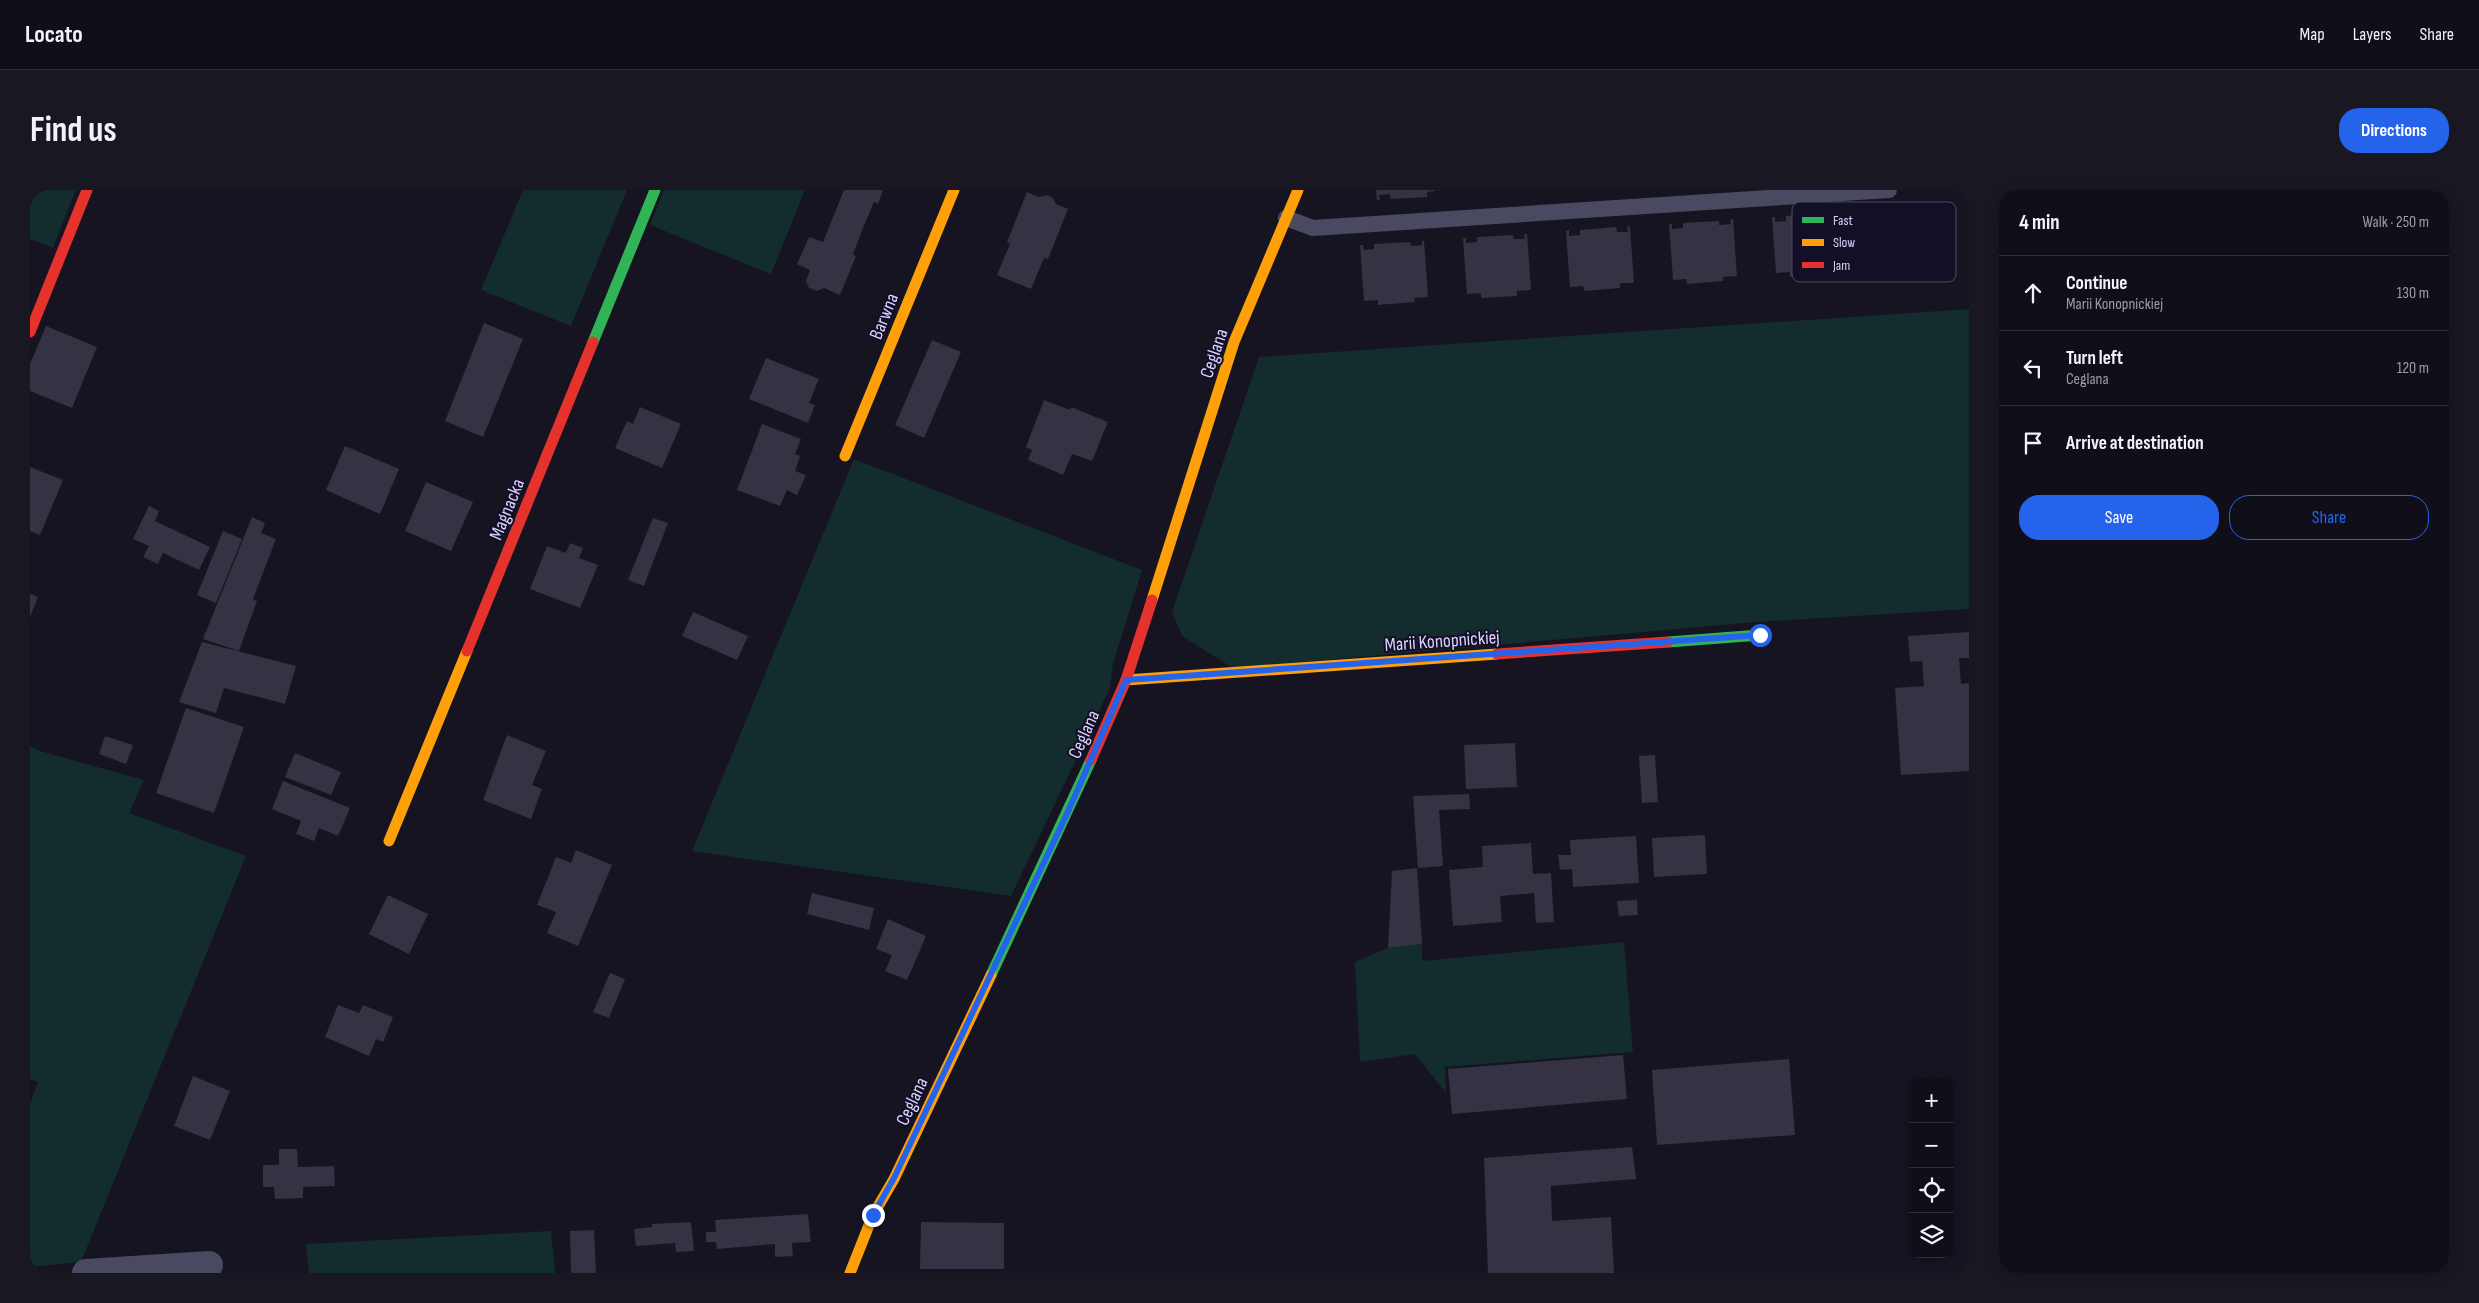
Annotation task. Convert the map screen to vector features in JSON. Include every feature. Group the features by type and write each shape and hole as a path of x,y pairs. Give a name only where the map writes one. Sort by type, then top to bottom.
{"street":[{"path":"30,332 87,190"},
{"name":"Magnacka","path":"390,841 655,190"},
{"name":"Barwna","path":"845,456 954,190"},
{"name":"Ceglana","path":"850,1273 873,1215 894,1178 1066,816 1126,680 1234,342 1298,190"},
{"name":"Marii Konopnickiej","path":"1126,680 1760,635"},
{"path":"86,1273 209,1265"}],"lane":[{"path":"1286,218 1313,228 1889,190"}],"green space":[{"path":"30,190 76,190 53,248 30,239"},
{"path":"523,190 627,190 571,326 481,290"},
{"path":"664,190 805,190 771,274 650,225"},
{"path":"1969,309 1969,609 1756,622 1233,668 1182,636 1172,612 1259,357"},
{"path":"854,459 1142,570 1113,664 1110,688 1011,896 692,851"},
{"path":"30,746 40,751 144,780 129,813 246,856 81,1262 30,1267 30,1104 38,1082 30,1079"},
{"path":"1624,942 1633,1052 1445,1067 1446,1093 1415,1054 1360,1062 1355,962 1388,948 1422,944 1422,961"},
{"path":"551,1231 555,1273 309,1273 306,1244"}],"building":[{"path":"844,190 883,190 878,204 874,202 863,228 853,254 856,256 840,295 824,288 817,291 809,288 806,281 810,270 797,264 809,237 823,242"},
{"path":"1376,190 1435,191 1427,192 1427,197 1391,199 1390,194 1379,195 1380,200 1377,200"},
{"path":"1027,192 1039,197 1047,195 1053,198 1056,204 1068,209 1048,259 1044,258 1031,289 997,275 1010,244 1007,242"},
{"path":"1786,216 1792,216 1792,277 1790,277 1790,272 1776,273 1772,217 1775,217 1775,222 1786,221"},
{"path":"1733,219 1737,276 1723,277 1723,281 1687,284 1686,279 1673,280 1669,224 1672,224 1672,229 1683,228 1683,223 1719,221 1719,225 1731,224 1730,220"},
{"path":"1630,226 1634,283 1620,283 1620,288 1584,291 1583,286 1570,287 1566,231 1569,230 1569,236 1580,235 1580,230 1616,227 1617,232 1628,232 1627,227"},
{"path":"1524,234 1527,234 1531,290 1517,291 1517,296 1481,298 1481,293 1467,294 1463,238 1466,238 1466,243 1477,242 1477,237 1513,235 1514,239 1525,239"},
{"path":"1422,241 1424,241 1428,297 1414,298 1415,302 1378,305 1378,300 1364,301 1360,245 1363,245 1364,250 1374,249 1374,244 1410,242 1411,246 1422,245"},
{"path":"484,323 523,339 483,437 445,421"},
{"path":"46,326 97,347 72,408 30,391 30,364"},
{"path":"932,340 961,352 924,438 895,425"},
{"path":"766,358 819,379 809,403 815,405 808,423 749,399"},
{"path":"1044,400 1070,410 1071,407 1108,422 1092,461 1072,454 1063,475 1028,460 1032,450 1026,447"},
{"path":"640,407 681,424 662,468 615,448 627,421 633,424"},
{"path":"762,424 801,439 795,454 800,456 795,471 806,475 797,495 787,490 780,506 737,490"},
{"path":"345,446 399,469 380,514 326,490"},
{"path":"30,467 63,480 40,535 30,531"},
{"path":"426,482 473,502 451,551 405,531"},
{"path":"149,506 159,511 155,521 210,547 199,570 163,553 158,564 143,557 149,546 133,539"},
{"path":"252,517 265,523 261,533 276,539 253,599 257,601 239,651 203,639"},
{"path":"653,518 668,523 644,586 628,580"},
{"path":"223,531 242,539 216,603 197,595"},
{"path":"570,543 583,548 579,558 598,565 580,608 530,589 547,546 566,553"},
{"path":"30,594 38,597 30,617"},
{"path":"693,612 748,636 737,660 682,636"},
{"path":"1969,632 1969,658 1959,658 1961,684 1969,683 1969,771 1901,775 1895,688 1924,686 1922,661 1910,662 1908,636"},
{"path":"202,642 296,666 285,704 224,688 216,713 179,702"},
{"path":"186,708 244,727 214,813 156,793"},
{"path":"507,735 546,751 532,785 542,789 531,819 483,800"},
{"path":"105,736 133,745 126,764 99,754"},
{"path":"1515,743 1517,787 1466,789 1464,745"},
{"path":"295,753 341,772 331,795 285,777"},
{"path":"1655,755 1658,802 1642,803 1639,756"},
{"path":"283,781 350,808 338,836 319,828 314,841 296,834 301,821 272,809"},
{"path":"1469,794 1470,809 1439,810 1443,866 1418,868 1413,796"},
{"path":"1705,835 1707,874 1654,877 1652,838"},
{"path":"1636,836 1639,883 1573,887 1572,869 1560,870 1558,855 1571,855 1570,840"},
{"path":"1531,843 1533,874 1551,873 1554,922 1536,923 1534,893 1500,896 1502,922 1453,926 1449,870 1483,867 1482,846"},
{"path":"576,850 612,865 578,946 547,933 556,912 537,905 556,857 571,863"},
{"path":"1417,868 1422,944 1388,948 1392,871"},
{"path":"812,893 874,908 869,930 807,914"},
{"path":"388,895 428,914 409,954 369,934"},
{"path":"1637,900 1638,915 1619,916 1617,901"},
{"path":"888,919 926,936 907,980 885,971 892,955 876,949"},
{"path":"610,973 625,979 609,1018 593,1012"},
{"path":"338,1005 359,1013 363,1005 393,1017 383,1042 376,1039 369,1056 325,1037"},
{"path":"1623,1055 1627,1099 1452,1114 1448,1069"},
{"path":"1789,1059 1795,1135 1657,1145 1652,1070"},
{"path":"193,1076 230,1091 210,1140 174,1126"},
{"path":"1632,1147 1636,1179 1551,1186 1552,1221 1611,1217 1614,1273 1488,1273 1484,1158"},
{"path":"279,1149 297,1149 298,1167 334,1166 335,1186 303,1187 303,1198 275,1199 274,1187 263,1187 263,1165 279,1165"},
{"path":"808,1214 811,1242 792,1243 793,1256 775,1257 775,1244 717,1249 716,1242 706,1242 706,1232 716,1232 715,1220"},
{"path":"691,1222 694,1251 676,1252 675,1243 636,1246 634,1229 652,1227 652,1224"},
{"path":"921,1222 1004,1223 1004,1269 920,1269"},
{"path":"594,1230 596,1273 571,1273 570,1231"}],"traffic: fast":[{"path":"593,342 655,190"},
{"path":"1668,642 1760,635"},
{"path":"991,975 1091,760"}],"traffic: slow":[{"path":"845,456 954,190"},
{"path":"1152,600 1234,342 1298,190"},
{"path":"389,841 467,651"},
{"path":"1126,680 1497,654"},
{"path":"850,1273 873,1215 894,1179 991,975"}],"traffic: jam":[{"path":"30,332 87,190"},
{"path":"467,651 593,342"},
{"path":"1091,760 1126,680 1152,600"},
{"path":"1497,654 1668,642"}],"route":[{"path":"873,1215 894,1178 1066,816 1126,680 1760,635"}]}
